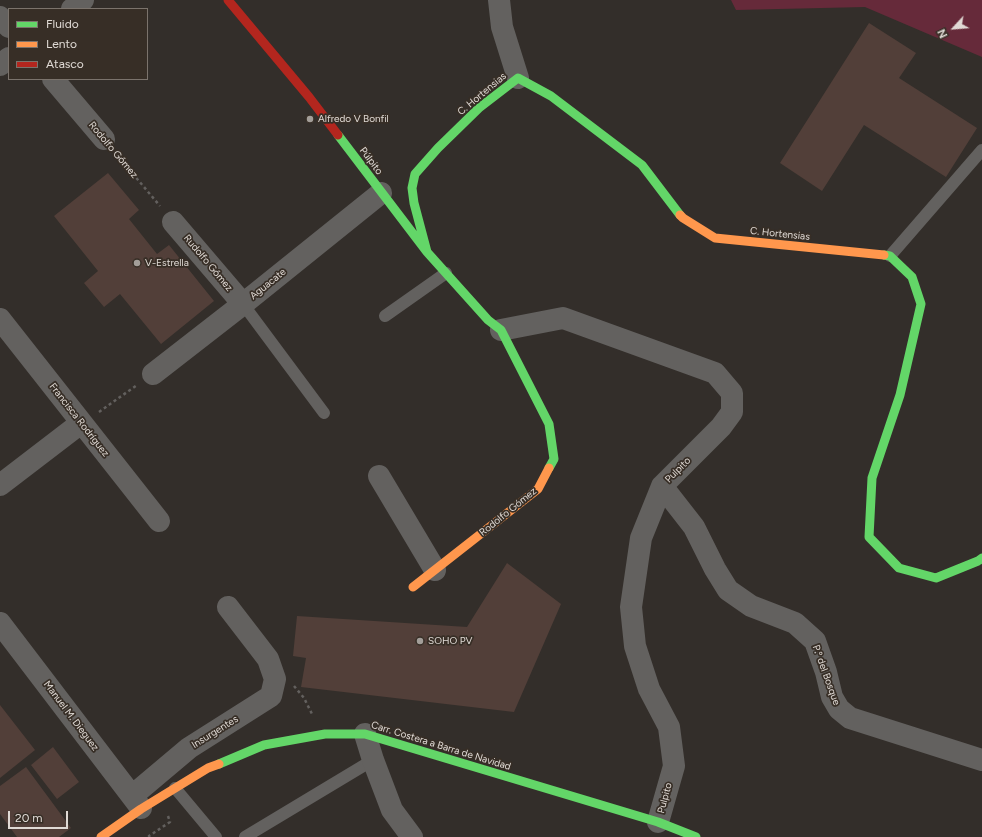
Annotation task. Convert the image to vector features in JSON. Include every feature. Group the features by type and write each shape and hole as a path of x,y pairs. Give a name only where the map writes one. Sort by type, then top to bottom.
{"street":[{"path":"73,8 83,0"},
{"name":"Púlpito","path":"228,0 309,97 427,252 488,320 501,330"},
{"path":"499,0 502,27 518,78"},
{"path":"0,17 8,26"},
{"path":"0,65 8,59"},
{"name":"C. Hortensias","path":"427,252 414,203 412,188 415,174 438,148 479,108 518,78 551,96 642,165 683,218 715,238 890,256"},
{"name":"Rodolfo Gómez","path":"54,80 104,139"},
{"name":"Aguacate","path":"153,374 381,193"},
{"name":"Rudolfo Gómez","path":"173,222 243,304"},
{"path":"890,256 912,276 921,304 900,395 872,478 869,538 898,568 936,578 978,562 982,558"},
{"name":"Pulpito","path":"501,330 563,318 715,373 732,393 732,412 721,427 662,486 641,538 631,607 635,646 649,689 669,727 674,766 658,822"},
{"name":"Francisca Rodríguez","path":"0,319 159,521"},
{"name":"Rodolfo Gómez","path":"414,587 538,489 554,458 549,424 501,330"},
{"path":"0,485 82,424"},
{"path":"379,476 435,570"},
{"name":"P.º del Bosque","path":"662,486 694,527 715,569 728,590 751,606 795,623 815,641 826,672 832,698 839,709 850,718 982,760"},
{"path":"228,607 272,669"},
{"name":"Manuel M. Dieguez","path":"0,623 137,802"},
{"name":"Insurgentes","path":"137,802 189,748 271,696 272,669"},
{"name":"Carr. Costera a Barra de Navidad","path":"101,837 137,802 175,788 208,768 264,745 322,734 365,734 658,822 696,837"},
{"path":"365,734 392,810 412,837"}],"lane":[{"path":"890,256 982,150"},
{"path":"385,316 446,273"},
{"path":"243,304 324,413"},
{"path":"245,837 373,760"},
{"path":"175,788 216,837"}],"path":[{"name":"Rodolfo Gómez","path":"104,139 173,222"},
{"path":"82,424 153,374"},
{"path":"272,669 289,679 304,698 322,734"}],"shaded area":[{"path":"731,0 982,0 982,57 865,7 736,10"}],"building":[{"path":"869,23 916,53 899,78 977,128 946,177 864,125 822,191 780,163"},
{"name":"V-Estrella","path":"108,173 139,210 129,219 157,254 169,245 214,301 161,344 120,294 104,307 84,283 98,271 54,216"},
{"name":"SOHO PV","path":"507,563 561,604 514,712 301,687 306,658 293,656 297,616 467,627"},
{"path":"0,705 35,750 0,778"},
{"path":"53,747 79,782 57,799 31,765"},
{"path":"26,767 71,828 59,837 17,837 0,814 0,786"}],"traffic: fast":[{"path":"427,252 414,203 412,188 415,174 438,148 479,108 518,78 551,96 642,165 680,215"},
{"path":"338,135 427,252 488,320 501,330 549,424 554,459 549,468"},
{"path":"884,255 890,256 912,277 921,304 900,395 872,478 869,537 899,568 936,578 982,558"},
{"path":"219,764 264,745 325,734 365,734 658,822 696,837"}],"traffic: slow":[{"path":"680,215 715,238 884,255"},
{"path":"413,587 538,489 549,468"},
{"path":"101,837 141,809 208,768 219,764"}],"traffic: jam":[{"path":"228,0 309,97 338,135"}],"place":[{"name":"Alfredo V Bonfil","path":"310,119"},
{"name":"V-Estrella","path":"137,263"},
{"name":"SOHO PV","path":"420,641"}]}
